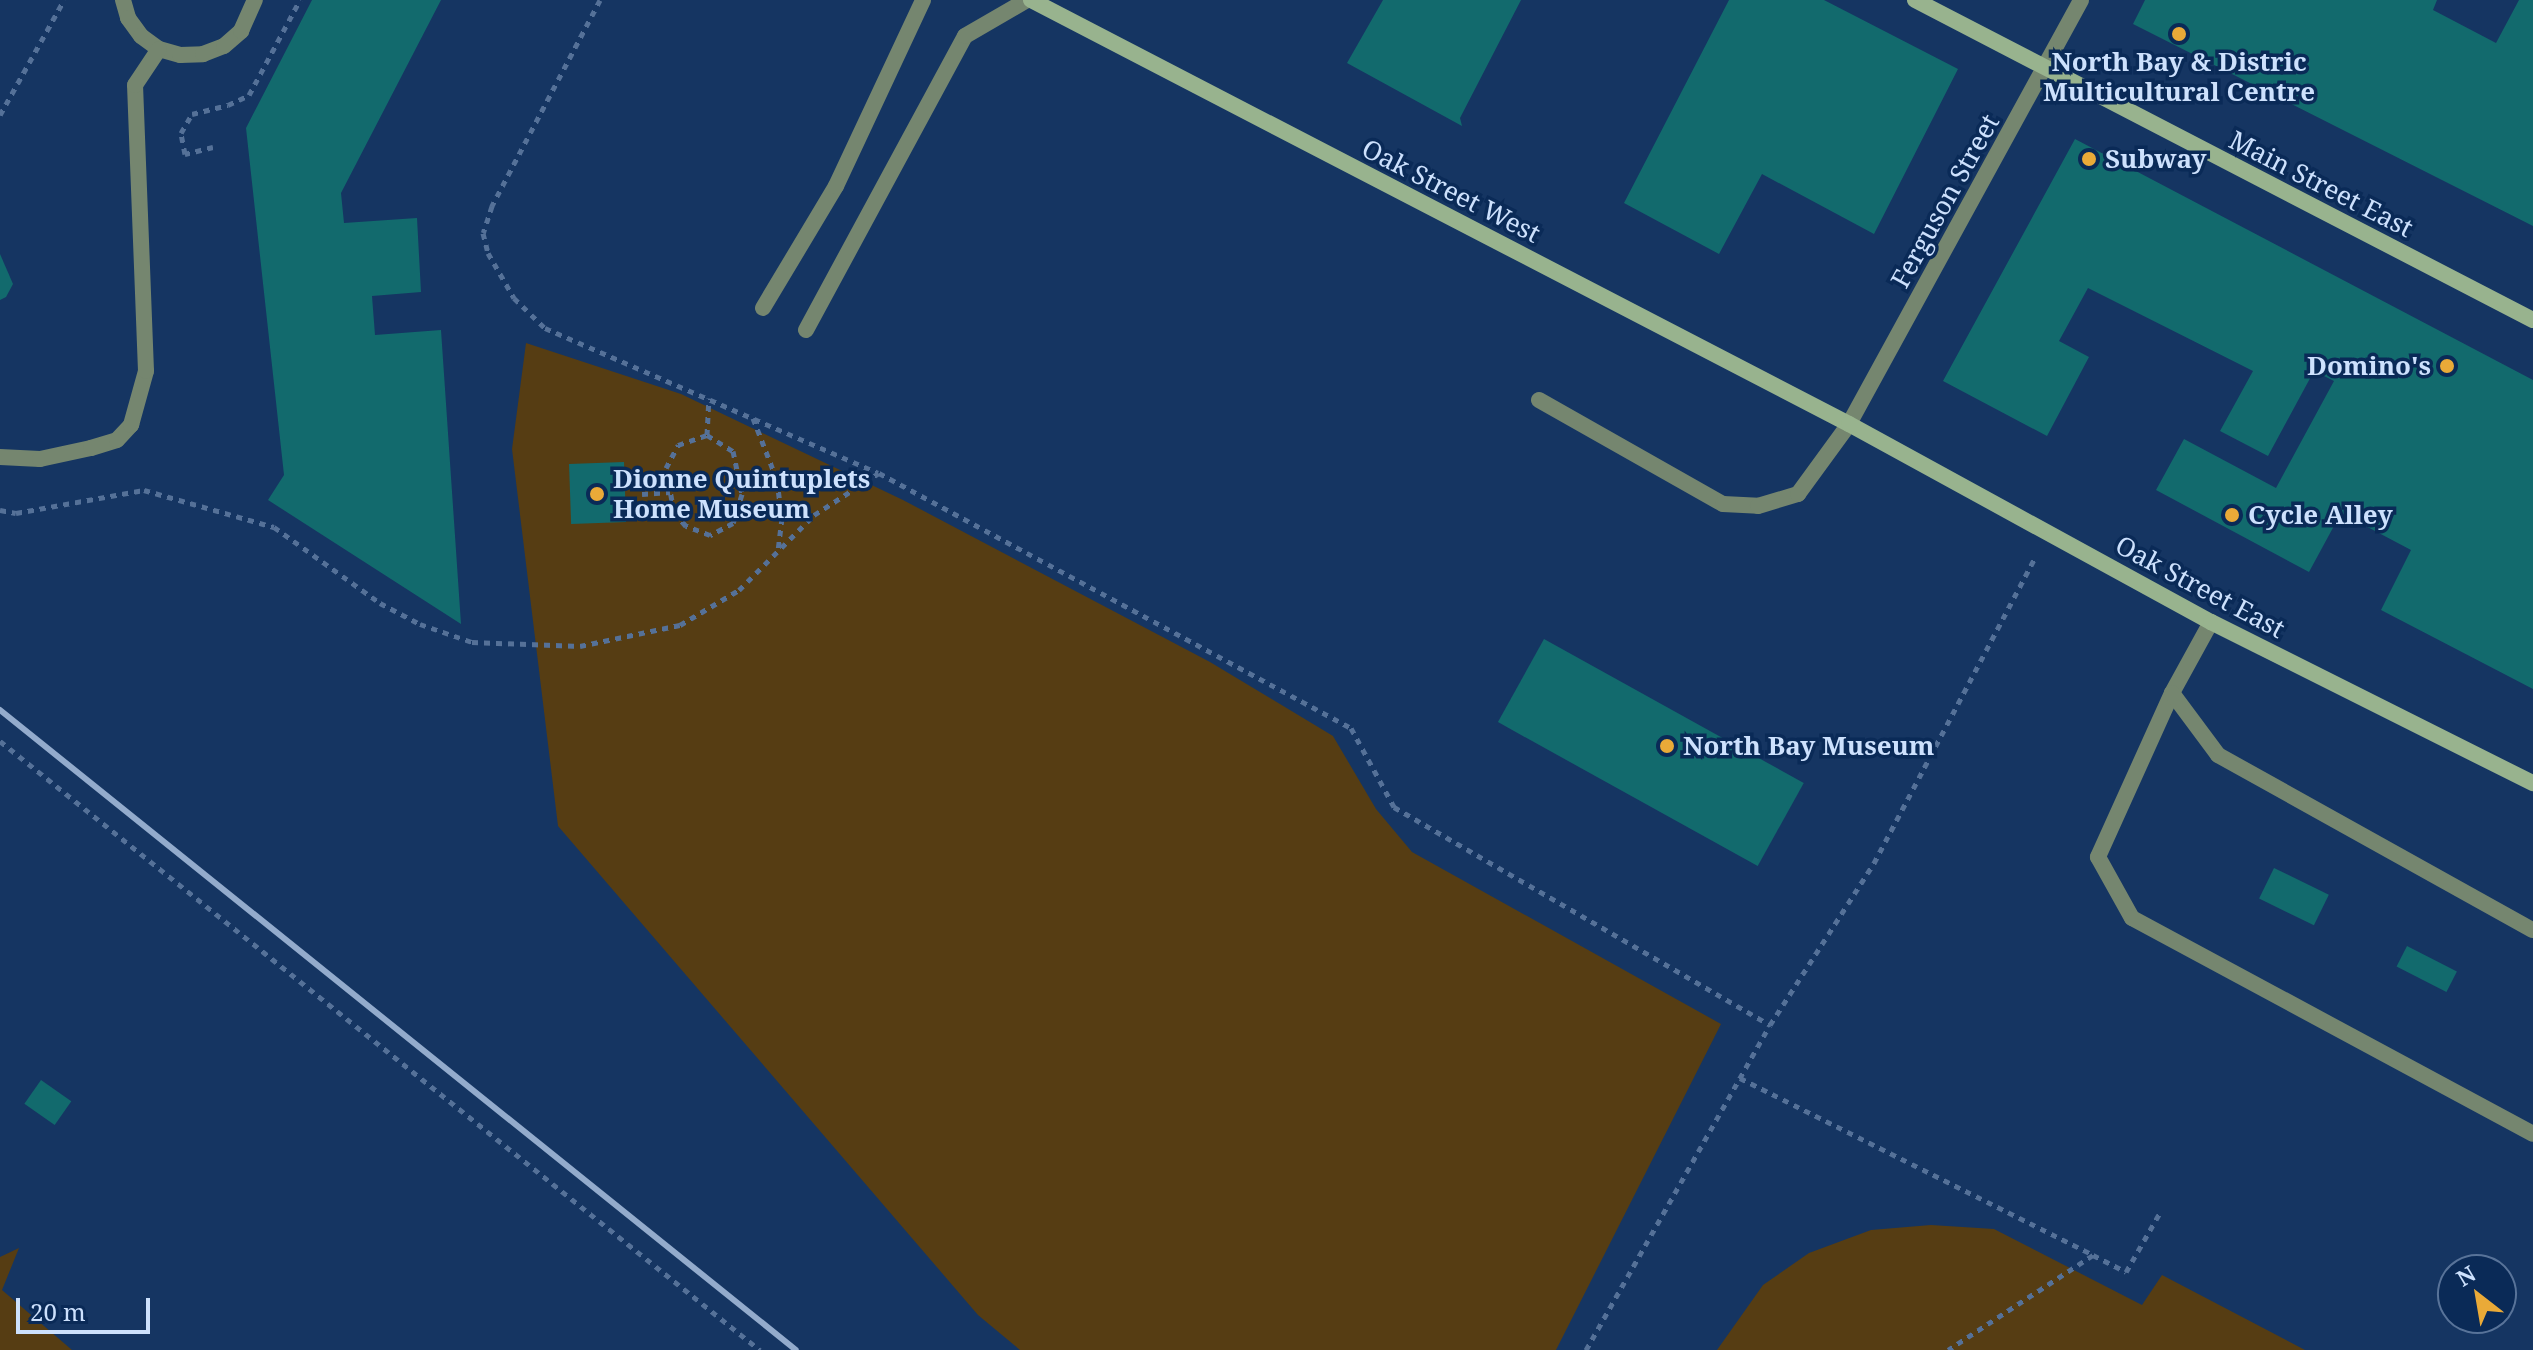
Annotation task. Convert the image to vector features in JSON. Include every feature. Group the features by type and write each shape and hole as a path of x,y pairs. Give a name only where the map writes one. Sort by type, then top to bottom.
{"main road":[{"name":"Oak Street West","path":"1029,0 1849,424"},
{"name":"Main Street East","path":"1915,0 2533,320"},
{"name":"Oak Street East","path":"1849,424 2211,622 2533,783"}],"street":[{"path":"123,0 128,18 141,36 159,49 180,55 203,54 224,46 241,31 255,0"},
{"path":"763,308 836,186 923,0"},
{"path":"806,330 965,36 1029,0"},
{"name":"Ferguson Street","path":"1539,400 1723,504 1758,506 1798,494 1849,424 2081,0"},
{"path":"0,457 40,459 91,448 117,440 131,425 146,371 135,85 159,49"},
{"path":"2211,622 2172,693 2098,857 2132,918 2533,1134"},
{"path":"2172,693 2218,755 2533,930"}],"path":[{"path":"0,115 64,0"},
{"path":"213,147 185,154 181,133 192,114 228,105 249,95 300,0"},
{"path":"600,0 492,206 483,233 488,253 514,298 545,328 879,473 1351,728 1394,807 1719,999 1770,1025"},
{"path":"707,435 709,398"},
{"path":"753,417 777,480 782,518 778,551"},
{"path":"707,435 733,451 742,494 733,523 710,535 686,526 674,512 666,468 678,445 707,435"},
{"path":"0,510 16,513 144,490 274,527 380,603 420,624 472,642 580,646 680,625 739,590 814,515 879,473"},
{"path":"642,494 670,492"},
{"path":"1586,1350 1770,1025 1874,863 2048,533"},
{"path":"0,741 760,1350"},
{"path":"1740,1078 2126,1272 2161,1211"},
{"path":"1948,1350 2093,1255"}],"shaded area":[{"path":"526,343 681,394 903,500 1210,662 1333,736 1376,809 1412,852 1721,1024 1556,1350 1020,1350 978,1315 558,826 512,449"},
{"path":"1931,1225 1994,1229 2142,1305 2162,1275 2305,1350 1717,1350 1763,1285 1809,1253 1871,1230"},
{"path":"19,1248 2,1290 72,1350 0,1350 0,1257"}],"building":[{"path":"312,0 441,0 341,193 344,223 417,218 421,292 372,296 375,335 441,330 461,624 268,500 284,475 246,128"},
{"path":"1383,0 1521,0 1460,118 1462,126 1347,63"},
{"path":"1729,0 1824,0 1958,69 1874,234 1762,174 1719,254 1624,203"},
{"path":"2145,0 2437,0 2433,10 2496,43 2519,0 2533,0 2533,226 2133,24"},
{"path":"2075,139 2533,380 2533,689 2381,610 2411,550 2341,513 2309,572 2156,490 2184,439 2276,488 2334,381 2314,371 2268,456 2220,431 2253,371 2088,288 2059,341 2089,357 2047,436 1943,381"},
{"path":"0,254 13,284 6,297 0,300"},
{"name":"Dionne Quintuplets Home Museum","path":"624,462 626,522 571,524 569,464"},
{"path":"1544,639 1804,783 1758,866 1498,722"},
{"path":"2274,868 2329,895 2314,925 2259,899"},
{"path":"2407,946 2457,971 2446,992 2397,966"},
{"path":"41,1080 71,1101 55,1125 24,1104"}],"railway":[{"path":"0,710 796,1350"}],"place":[{"name":"North Bay & Distric Multicultural Centre","path":"2179,34"},
{"name":"Subway","path":"2089,159"},
{"name":"Domino's","path":"2447,366"},
{"name":"Dionne Quintuplets Home Museum","path":"597,494"},
{"name":"Cycle Alley","path":"2232,515"},
{"name":"North Bay Museum","path":"1667,746"}]}
